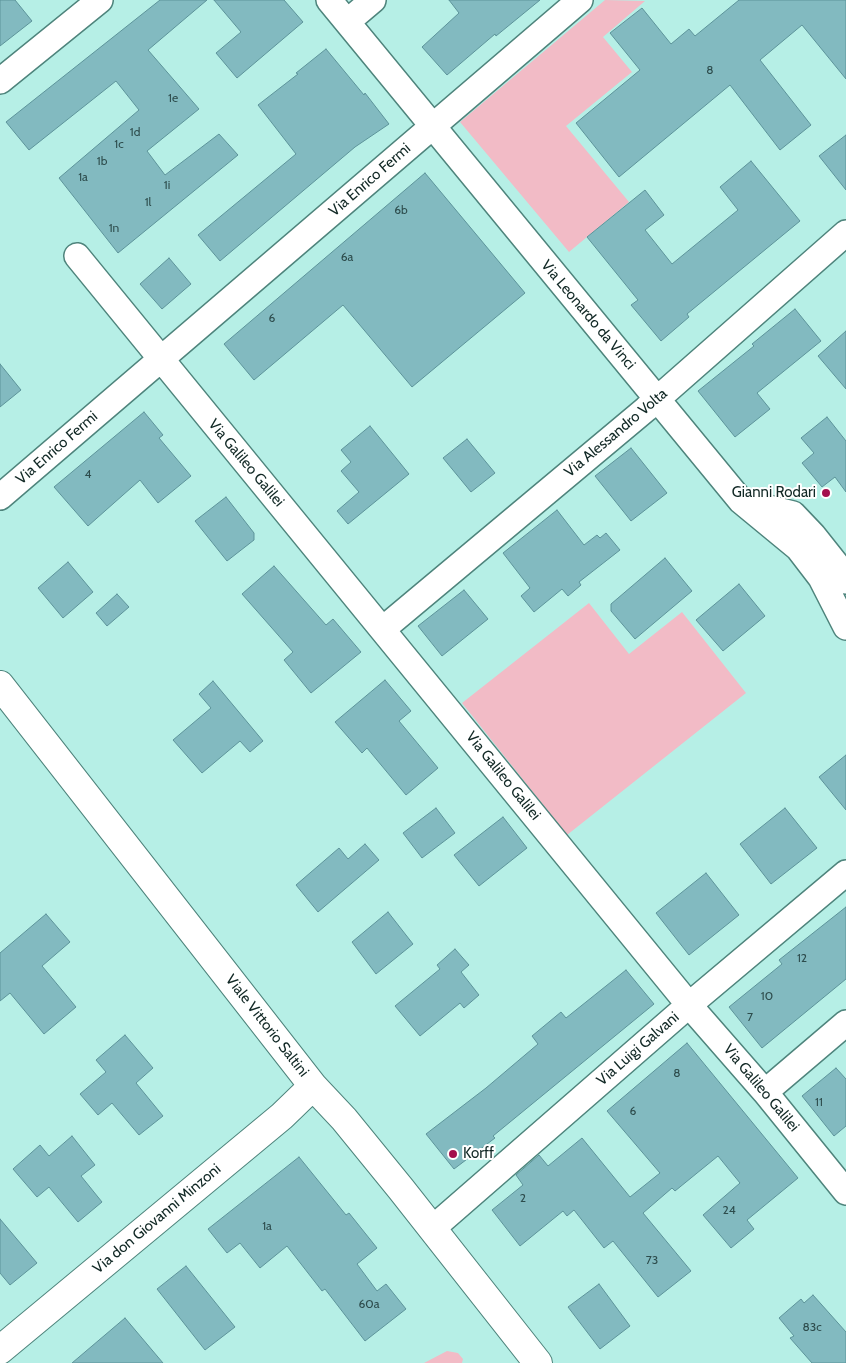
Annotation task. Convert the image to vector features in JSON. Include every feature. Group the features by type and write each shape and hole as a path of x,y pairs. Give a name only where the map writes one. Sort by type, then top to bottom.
{"street":[{"path":"0,81 100,0"},
{"name":"Via Leonardo da Vinci","path":"329,0 741,501 798,548 821,578 846,628"},
{"path":"347,22 373,0"},
{"name":"Via Enrico Fermi","path":"0,497 580,0"},
{"name":"Via Alessandro Volta","path":"383,629 658,398 846,233"},
{"path":"77,256 160,360"},
{"name":"Via Galileo Galilei","path":"160,360 383,629 689,1005 765,1092 846,1192"},
{"path":"741,501 793,514 813,535 844,574 846,581"},
{"name":"Viale Vittorio Saltini","path":"0,685 313,1086 344,1119 433,1228 538,1363"},
{"name":"Via Luigi Galvani","path":"433,1228 689,1005 846,874"},
{"path":"765,1092 846,1023"},
{"name":"Via don Giovanni Minzoni","path":"0,1350 268,1128 313,1086"}],"shaded area":[{"path":"605,0 645,1 603,37 632,72 566,126 629,202 569,252 460,122"},
{"path":"589,603 629,654 682,612 746,693 567,835 462,703"},
{"path":"447,1351 458,1353 463,1359 462,1363 424,1363"}],"building":[{"path":"0,0 15,0 32,21 0,46"},
{"path":"160,0 207,0 148,50 199,109 147,151 165,175 219,134 238,155 118,253 59,178 139,110 116,81 29,150 6,122"},
{"path":"214,0 284,0 303,22 237,78 216,53 241,32"},
{"path":"449,0 540,0 496,36 495,34 447,75 422,47 459,13"},
{"path":"739,0 846,0 846,79 802,25 760,60 811,125 780,150 730,85 619,177 576,123 640,70 610,33 642,8 671,44 689,29 695,36"},
{"path":"326,49 364,95 365,93 389,124 355,147 220,261 198,235 296,154 258,105"},
{"path":"846,135 846,190 819,156"},
{"path":"751,161 800,221 687,314 689,317 661,341 631,305 638,300 587,237 645,190 664,215 645,230 672,264 738,210 720,187"},
{"path":"425,173 525,293 412,387 343,305 254,380 224,344"},
{"path":"169,258 191,284 162,309 140,284"},
{"path":"795,309 821,341 757,393 770,409 735,437 698,391 754,346 752,344"},
{"path":"846,331 846,389 818,356"},
{"path":"0,364 21,390 0,407"},
{"path":"144,412 163,435 159,438 191,476 158,503 140,480 88,526 54,487"},
{"path":"827,417 846,441 846,492 835,477 822,487 802,463 814,453 801,438"},
{"path":"370,426 409,474 348,524 337,511 359,492 341,471 351,462 341,450"},
{"path":"467,439 495,473 471,492 443,458"},
{"path":"631,448 667,493 631,521 595,476"},
{"path":"226,497 254,533 254,540 227,561 195,521"},
{"path":"557,510 584,545 597,535 600,538 606,533 620,550 579,582 581,585 568,596 562,589 534,612 521,596 530,588 503,553"},
{"path":"665,558 692,591 635,639 611,611 611,604"},
{"path":"68,562 93,592 63,618 38,588"},
{"path":"274,566 326,625 333,619 361,652 311,693 284,660 293,652 242,594"},
{"path":"739,584 765,616 723,651 696,620"},
{"path":"464,590 488,619 442,656 418,626"},
{"path":"117,594 129,607 107,626 96,613"},
{"path":"385,680 411,711 399,721 438,768 406,795 367,748 362,753 335,722"},
{"path":"213,681 263,741 250,752 240,741 202,773 173,740 211,708 199,694"},
{"path":"846,755 846,810 819,777"},
{"path":"436,808 455,833 422,858 403,833"},
{"path":"785,808 817,848 771,884 740,844"},
{"path":"503,817 527,848 479,886 454,855"},
{"path":"365,844 379,860 318,912 296,885 339,848 348,859"},
{"path":"706,873 739,915 689,955 656,913"},
{"path":"846,907 846,979 762,1048 729,1007 782,964 779,960"},
{"path":"388,912 413,944 376,974 352,942"},
{"path":"46,914 70,942 42,966 76,1007 44,1034 10,993 0,1001 0,953"},
{"path":"455,949 469,965 461,972 479,995 464,1008 460,1003 420,1036 395,1006 440,969 437,965"},
{"path":"626,970 654,1004 493,1136 495,1138 454,1169 426,1134 486,1088 538,1044 532,1036 561,1012 566,1018"},
{"path":"125,1035 153,1068 136,1083 163,1116 139,1135 112,1103 98,1115 80,1094 106,1072 96,1060"},
{"path":"687,1043 798,1178 747,1220 754,1229 731,1248 703,1215 740,1183 718,1156 675,1191 672,1188 643,1213 691,1271 658,1297 613,1241 604,1248 574,1210 567,1216 563,1211 520,1246 492,1210 523,1185 516,1175 539,1155 548,1166 582,1138 630,1197 660,1173 607,1111"},
{"path":"836,1068 846,1079 846,1126 834,1136 802,1096"},
{"path":"72,1136 95,1165 81,1176 102,1202 78,1222 49,1187 37,1197 13,1169 40,1145 49,1156"},
{"path":"299,1157 346,1215 349,1213 377,1248 357,1264 377,1291 386,1284 406,1309 365,1341 325,1289 322,1291 287,1246 260,1268 240,1243 227,1253 208,1229"},
{"path":"0,1219 37,1263 10,1285 0,1273"},
{"path":"186,1266 235,1327 205,1350 157,1289"},
{"path":"599,1284 630,1326 600,1349 568,1307"},
{"path":"813,1295 846,1332 846,1363 812,1363 790,1338 794,1336 779,1318 801,1299 804,1303"},
{"path":"125,1318 163,1363 72,1363"}],"place":[{"name":"Gianni Rodari","path":"826,493"},
{"name":"Korff","path":"453,1154"}]}
